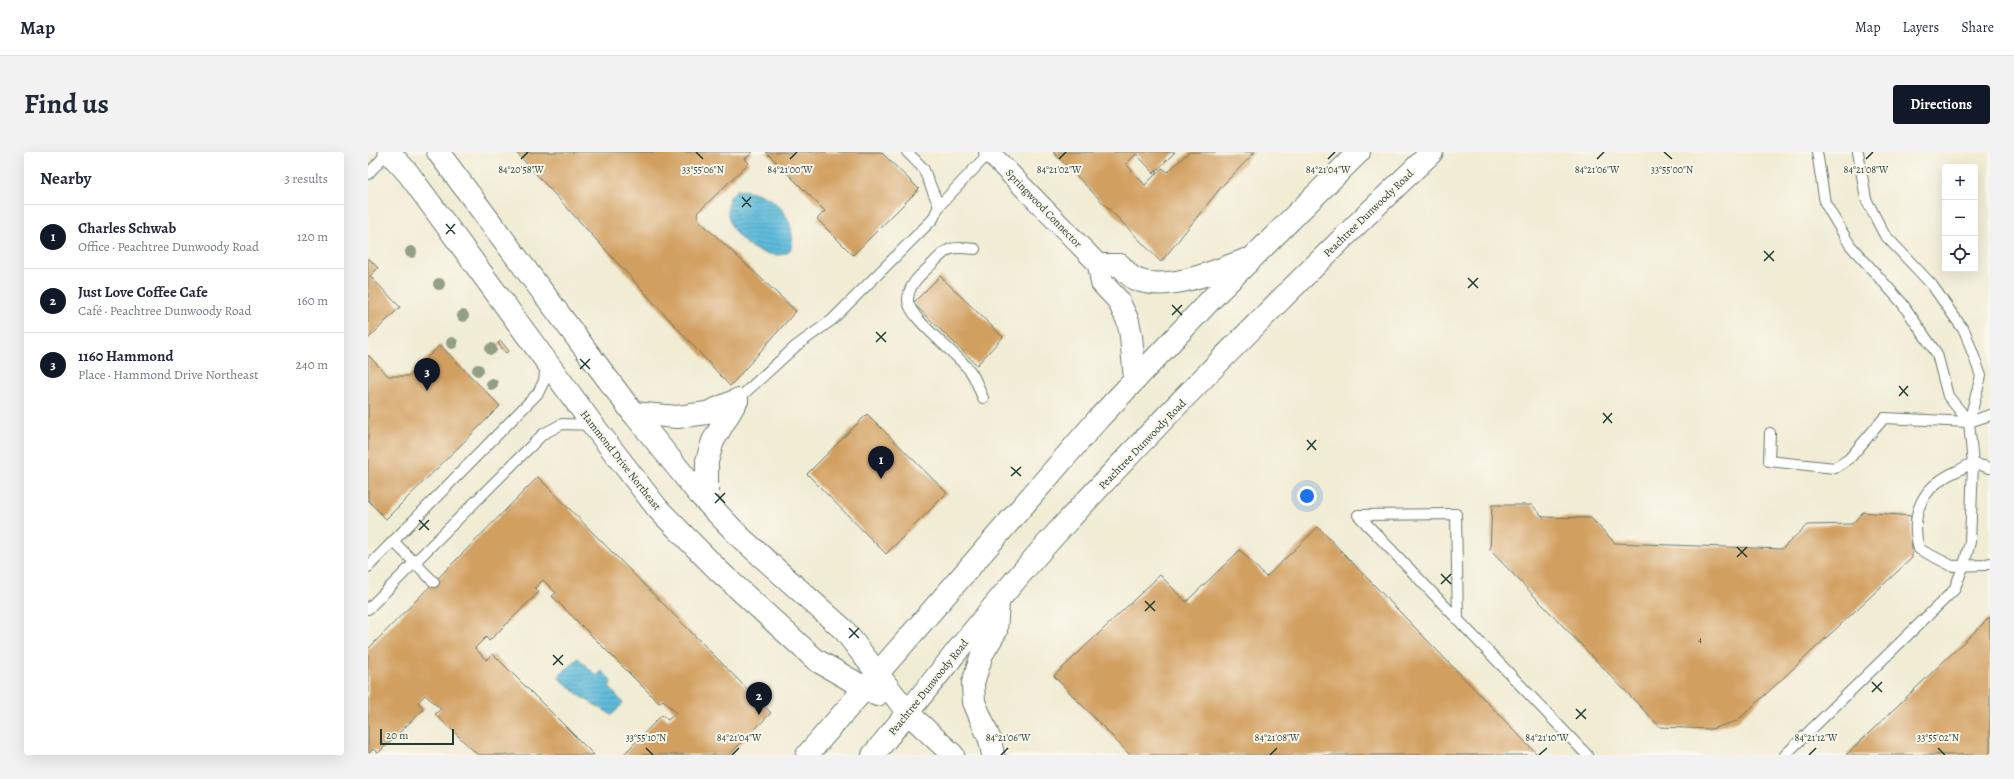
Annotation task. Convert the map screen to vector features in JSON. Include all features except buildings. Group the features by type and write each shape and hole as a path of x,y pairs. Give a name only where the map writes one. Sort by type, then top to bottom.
{"main road":[{"name":"Hammond Drive Northeast","path":"389,152 420,189 593,425 658,509 704,557 816,660 872,681"},
{"name":"Hammond Drive Northeast","path":"438,152 666,455 740,537 844,630 872,681 953,755"},
{"path":"807,755 994,537 1099,418 1218,291 1359,152"},
{"name":"Peachtree Dunwoody Road","path":"872,755 1062,527 1307,271 1432,152"},
{"path":"1135,380 1131,336 1128,321 1118,300 1102,283 1099,265 1120,265 1135,279 1163,283 1200,277 1254,257"},
{"path":"633,413 677,417 707,413 737,400"},
{"path":"707,502 707,461 713,441 737,400"},
{"path":"993,755 990,740 974,702 973,683 982,654 996,631 998,603"}],"street":[{"name":"Springwood Connector","path":"989,152 1099,265"}],"lane":[{"path":"368,174 389,152"},
{"path":"907,152 923,168 939,206"},
{"path":"737,400 796,346 832,320 868,285 933,219 939,206 989,152"},
{"path":"1817,152 1825,203 1850,245 1902,303 1937,354 1948,396 1969,422"},
{"path":"1785,755 1954,590 1964,565 1970,542 1973,464 1969,422 1981,376 1965,332 1932,284 1884,234 1866,199 1858,152"},
{"path":"975,249 955,247 947,249 914,281 908,300 910,307 924,324 970,371 983,398"},
{"path":"368,567 538,393 544,381 546,360"},
{"path":"1770,433 1769,461 1835,468 1849,460 1884,418 1969,422 1990,415"},
{"path":"368,609 543,434 562,424 593,425"},
{"path":"1990,468 1973,464 1942,477 1926,494 1918,507 1916,522 1916,538 1919,549 1952,566 1984,565 1990,563"},
{"path":"1458,620 1456,514 1358,515 1395,554 1458,620 1587,755"},
{"path":"393,541 434,582"}],"water":[{"path":"737,190 757,193 774,202 781,208 790,225 792,235 792,244 788,252 779,255 763,253 749,246 733,229 728,213 728,206 730,197"},
{"path":"578,658 597,676 602,671 612,681 609,687 623,703 612,715 580,696 558,677"}],"place":[{"name":"1160 Hammond","path":"427,391"},
{"name":"Charles Schwab","path":"881,479"},
{"name":"Just Love Coffee Cafe","path":"759,715"}]}
